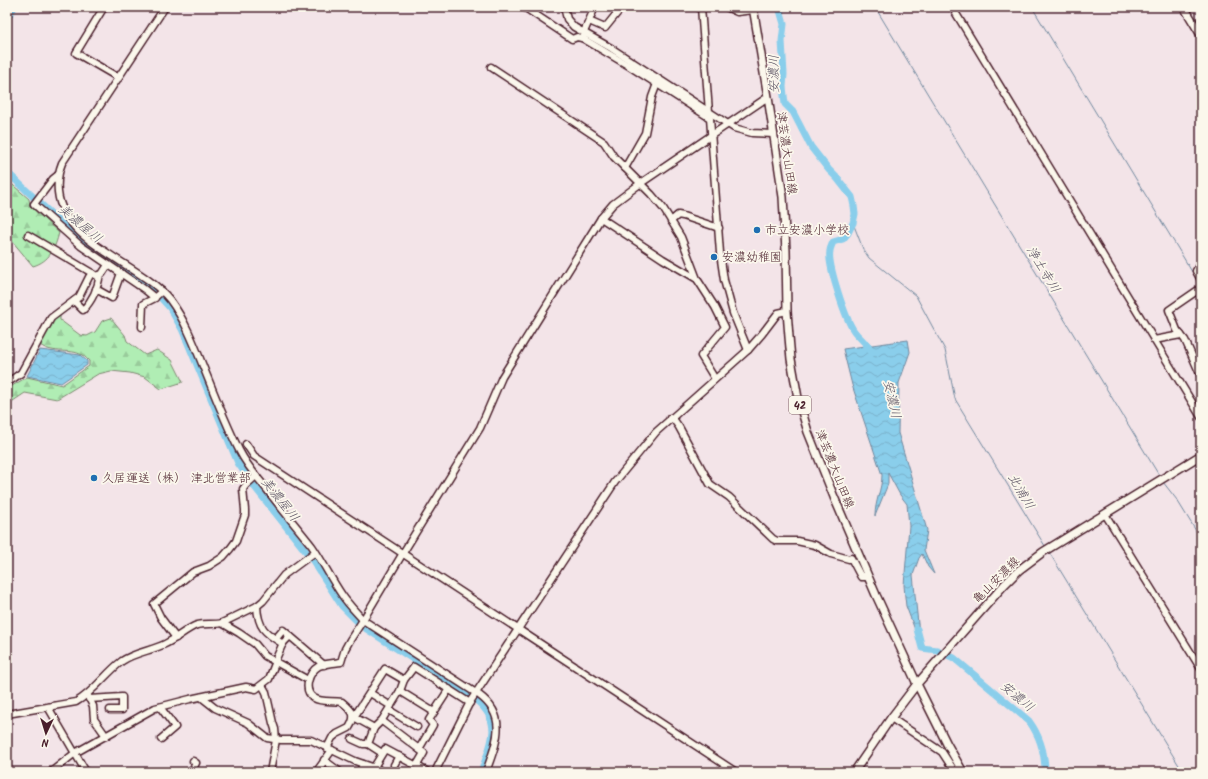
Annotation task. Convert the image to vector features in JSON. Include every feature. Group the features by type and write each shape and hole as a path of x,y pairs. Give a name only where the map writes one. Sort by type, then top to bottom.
{"main road":[{"path":"1184,7 1201,35"},
{"name":"津芸濃大山田線","path":"753,9 783,197 787,311 791,359 798,398 808,432 868,577 946,744 964,772"},
{"name":"亀山安濃線","path":"854,772 891,718 917,684 975,617 1019,570 1043,552 1201,455"}],"street":[{"path":"104,7 76,53 119,78"},
{"path":"165,7 62,163 58,175 58,195 61,209 68,219 85,236 162,291 182,317 239,450 254,478 363,621 485,699 492,708 498,725 498,738 486,772"},
{"path":"524,7 572,39 584,34 595,7"},
{"path":"564,7 569,22 574,27 710,114 734,128 758,134 773,134"},
{"path":"589,20 605,28 622,7"},
{"path":"701,7 720,253 724,280 733,313 748,350"},
{"path":"726,7 737,12 753,9"},
{"path":"952,7 1201,417"},
{"path":"491,67 601,140 614,157 641,183 663,208 681,237 697,279 715,306 725,327 701,356 703,363 715,379"},
{"path":"625,168 646,130 658,81"},
{"path":"374,728 354,717 342,702 322,701 312,697 308,689 308,680 315,669 324,665 341,662 345,649 357,628 363,621 480,428 502,377 601,218 613,204 641,183 768,98"},
{"path":"58,175 53,179 34,204 76,242 155,298"},
{"path":"671,220 678,215 719,228"},
{"path":"601,218 663,259 697,279"},
{"path":"28,235 97,276 100,275"},
{"path":"1201,262 1196,271 1201,280"},
{"path":"74,301 83,310 88,306 96,289 100,275 108,265"},
{"path":"7,383 22,373 51,318 79,297 92,273"},
{"path":"96,289 112,298 121,273"},
{"path":"1201,288 1169,310 1177,330 1185,340 1201,376"},
{"path":"142,327 143,304 155,298 162,291"},
{"path":"435,772 470,702 615,482 651,437 670,418 748,350 778,313 787,311"},
{"path":"1154,340 1181,335"},
{"path":"670,418 674,420 679,427 712,486 729,497 773,539 778,541 797,541 815,545 831,554 849,559 851,558 861,576 868,577"},
{"path":"239,450 246,441 254,456 736,772"},
{"path":"176,638 161,618 154,604 193,572 209,566 223,557 230,549 236,541 245,515 243,489 254,478"},
{"path":"1105,514 1201,669"},
{"path":"7,714 76,702 88,697 123,661 132,655 166,644 198,625 222,623 257,606 263,601 284,575 312,554"},
{"path":"257,606 261,628 272,638 282,644"},
{"path":"222,623 240,633 255,644 265,656 308,680"},
{"path":"278,636 283,630 324,665"},
{"path":"51,772 75,753 155,708 246,688 256,689 269,679 282,644 290,636"},
{"path":"368,744 374,728 382,721 400,691 404,680 414,667 470,702"},
{"path":"313,772 317,770 324,760 332,738 349,728 354,717 385,669 404,680"},
{"path":"262,685 266,692 272,719 276,729 276,740 270,772"},
{"path":"419,749 433,725 429,720 449,689"},
{"path":"400,691 434,712"},
{"path":"370,693 417,727"},
{"path":"88,697 122,698 122,710 110,710"},
{"path":"88,697 93,706 94,719 106,736"},
{"path":"201,697 215,708 248,723 266,738 276,740 311,740 363,764 374,767 381,772"},
{"path":"48,706 86,772"},
{"path":"160,707 175,728 161,739"},
{"path":"891,718 942,752 955,772"},
{"path":"382,721 424,752 417,765"},
{"path":"352,739 363,744 368,744 382,753"},
{"path":"374,767 385,749 428,772"},
{"path":"394,765 399,756"},
{"path":"324,760 340,772"},
{"path":"188,772 194,768 196,763 193,761"},
{"path":"360,772 363,764"}],"green space":[{"path":"7,180 29,199 30,206 59,233 56,244 51,253 39,264 33,266 7,235"},
{"path":"60,314 60,320 80,335 87,336 95,332 102,321 111,318 125,335 127,341 145,355 157,350 172,360 183,382 161,389 145,377 130,373 111,371 98,374 57,399 25,393 7,405 7,389 27,377 62,385 89,366 89,361 80,354 75,352 48,349 37,343 48,320"}],"water":[{"path":"908,340 910,352 899,383 898,433 927,530 924,550 934,574 928,567 922,554 913,575 920,643 906,606 905,597 904,585 909,526 907,504 900,495 888,473 888,484 875,516 882,475 852,385 843,349"},
{"path":"40,350 80,355 87,361 87,365 61,383 27,376"}],"waterway":[{"name":"美濃屋川","path":"7,18 14,7"},
{"name":"安濃川","path":"779,7 784,24 782,41 785,104 793,112 811,147 852,197 855,214 853,223 843,239 833,242 830,250 831,267 846,316 854,331 872,353"},
{"name":"浄土寺川","path":"875,7 1160,477"},
{"path":"1032,7 1200,285 1199,286"},
{"name":"美濃屋川","path":"7,172 82,243 140,280 160,297 170,308 182,329 238,463 254,486 312,559 342,606 362,626 476,700 485,709 493,726 493,734 481,772"},
{"name":"北浦川","path":"853,223 863,249 869,258 916,296 945,350 955,399 1045,546"},
{"path":"1172,326 1165,309 1180,299"},
{"name":"浄土寺川","path":"1163,482 1177,500 1201,539"},
{"name":"北浦川","path":"1049,552 1183,772"},
{"name":"安濃川","path":"917,629 922,648 937,650 954,658 1029,721 1036,732 1041,745 1045,772"}],"place":[{"name":"市立安濃小学校","path":"757,230"},
{"name":"安濃幼稚園","path":"714,257"},
{"name":"久居運送（株） 津北営業部","path":"94,478"}]}
